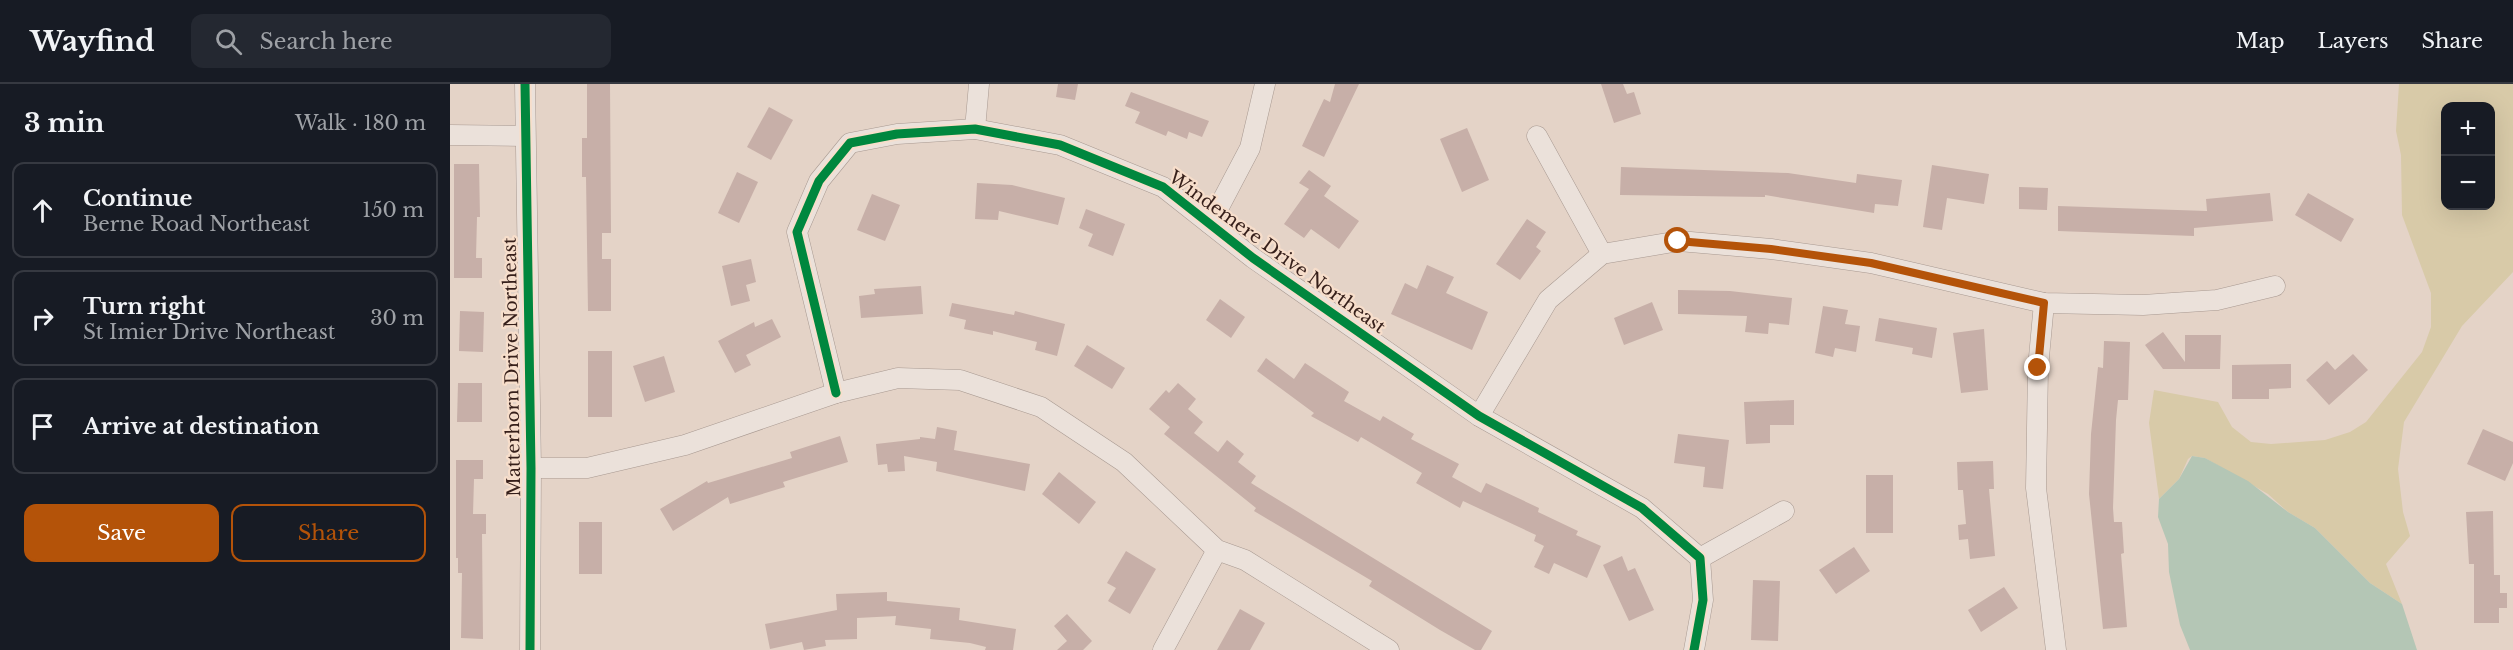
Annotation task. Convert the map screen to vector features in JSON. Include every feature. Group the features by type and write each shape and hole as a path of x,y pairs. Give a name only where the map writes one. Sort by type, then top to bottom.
{"street":[{"name":"Matterhorn Drive Northeast","path":"525,84 531,468 530,650"},
{"path":"975,129 979,84"},
{"path":"1210,224 1250,148 1265,84"},
{"name":"Windemere Drive Northeast","path":"836,393 797,232 819,181 850,143 897,134 975,129 1060,145 1163,187 1253,258 1479,416 1642,508 1700,558"},
{"path":"450,135 525,136"},
{"path":"1537,136 1602,254"},
{"path":"1479,416 1548,300 1602,254 1678,241 1771,249 1871,263 2044,303 2143,305 2217,300 2275,286"},
{"path":"2044,303 2038,368 2036,488 2056,650"},
{"path":"531,468 587,468 686,445 836,393 898,378 960,380 1041,407 1124,462 1217,550 1245,560 1389,650"},
{"path":"1694,650 1703,600 1700,558 1784,511"},
{"path":"1164,650 1217,550"}],"shaded area":[{"path":"2399,84 2513,84 2513,272 2462,326 2404,422 2398,469 2403,512 2410,536 2386,564 2402,604 2370,583 2315,528 2288,512 2268,494 2205,458 2192,456 2188,459 2179,479 2159,499 2149,423 2154,390 2218,402 2232,427 2251,442 2271,444 2325,440 2350,432 2366,422 2422,352 2431,327 2431,293 2402,215 2401,155 2396,131"},
{"path":"2192,456 2205,458 2248,481 2288,512 2315,528 2370,583 2402,604 2417,650 2190,650 2180,625 2169,572 2168,544 2158,517 2159,499 2179,479"}],"building":[{"path":"587,84 610,84 611,233 602,233 602,259 611,259 611,311 588,311 586,177 582,177 582,138 587,138"},
{"path":"1058,84 1078,84 1075,100 1056,97"},
{"path":"1335,84 1359,84 1324,157 1302,146 1324,99 1330,102"},
{"path":"1601,84 1623,84 1627,94 1634,92 1641,114 1614,123"},
{"path":"1131,92 1209,121 1202,137 1189,132 1187,139 1168,131 1166,136 1135,123 1140,112 1125,106"},
{"path":"769,107 793,120 771,160 747,147"},
{"path":"1467,128 1489,180 1462,192 1440,139"},
{"path":"454,164 479,164 480,217 477,217 476,258 482,258 482,278 454,278"},
{"path":"1932,165 1989,174 1984,204 1947,198 1942,230 1923,227"},
{"path":"1621,167 1788,173 1856,183 1857,174 1902,180 1898,206 1875,204 1874,213 1765,195 1765,197 1620,195"},
{"path":"1309,170 1331,186 1324,196 1359,221 1339,249 1311,229 1304,238 1284,224 1309,189 1299,183"},
{"path":"737,172 758,182 739,223 718,213"},
{"path":"977,183 1012,185 1065,198 1058,225 999,211 998,220 975,219"},
{"path":"2019,187 2048,188 2047,210 2019,209"},
{"path":"2270,193 2273,221 2194,228 2194,236 2058,231 2058,206 2207,211 2206,199"},
{"path":"2308,193 2354,219 2341,242 2295,215"},
{"path":"872,194 900,205 885,241 857,230"},
{"path":"1086,209 1125,224 1113,256 1088,246 1093,234 1079,228"},
{"path":"1527,219 1546,232 1536,247 1541,251 1520,280 1496,264"},
{"path":"751,259 756,282 746,285 750,301 731,306 722,266"},
{"path":"1427,265 1454,277 1446,293 1488,312 1472,350 1391,314 1405,283 1417,289"},
{"path":"921,286 923,314 861,318 859,296 875,294 874,289"},
{"path":"1678,290 1730,291 1792,298 1789,325 1769,323 1768,334 1745,332 1747,316 1678,314"},
{"path":"1220,299 1245,317 1231,338 1206,320"},
{"path":"1652,302 1663,330 1624,345 1614,318"},
{"path":"952,303 1014,315 1015,311 1065,324 1057,356 1035,350 1037,342 993,331 993,335 964,329 966,320 949,316"},
{"path":"1823,306 1848,310 1845,324 1860,326 1856,352 1835,348 1833,357 1815,353"},
{"path":"460,311 484,312 483,352 459,351"},
{"path":"1879,318 1937,328 1932,358 1912,354 1913,348 1875,341"},
{"path":"772,319 781,337 746,355 751,365 735,373 718,341 754,322 755,327"},
{"path":"1984,329 1988,390 1961,393 1953,333"},
{"path":"2163,332 2185,362 2185,335 2221,335 2220,369 2163,369 2145,345"},
{"path":"2104,341 2130,342 2128,400 2118,400 2113,508 2114,522 2122,522 2124,553 2121,554 2127,627 2103,629 2089,494 2091,434 2098,367 2103,368"},
{"path":"1087,345 1125,368 1112,389 1074,366"},
{"path":"588,351 612,351 612,417 588,417"},
{"path":"2353,354 2368,370 2329,405 2306,380 2327,361 2335,370"},
{"path":"664,356 675,392 645,402 633,366"},
{"path":"1266,358 1294,379 1305,363 1349,392 1344,401 1380,421 1383,416 1414,434 1411,439 1459,464 1452,477 1481,493 1486,483 1539,508 1538,512 1578,531 1576,535 1601,546 1587,578 1554,563 1549,574 1534,567 1544,546 1534,541 1536,535 1463,501 1460,508 1416,483 1422,473 1361,437 1358,442 1311,416 1314,413 1257,371"},
{"path":"2291,364 2291,388 2269,389 2269,399 2232,399 2232,365"},
{"path":"458,383 482,383 482,422 457,422"},
{"path":"1178,383 1196,399 1188,409 1203,422 1194,433 1218,452 1227,440 1244,454 1238,462 1256,476 1251,483 1492,631 1481,650 1475,650 1440,630 1369,586 1372,581 1254,511 1256,508 1164,434 1170,427 1149,409 1166,390 1169,393"},
{"path":"1794,400 1794,425 1770,425 1770,443 1746,444 1744,402"},
{"path":"937,427 957,431 954,450 1030,464 1025,491 936,471 937,462 904,456 905,471 888,472 887,464 878,465 876,444 920,439 920,437 935,439"},
{"path":"2483,429 2513,442 2513,463 2505,481 2467,464"},
{"path":"1678,434 1729,440 1723,489 1703,487 1705,467 1674,463"},
{"path":"840,436 848,462 783,482 785,487 730,504 728,497 673,531 660,509 707,481 708,483 792,458 790,452"},
{"path":"456,460 483,460 483,479 474,479 473,514 486,514 486,534 482,534 483,639 461,638 462,573 458,573 458,558 456,558"},
{"path":"1993,461 1994,489 1989,489 1995,556 1970,559 1968,539 1959,540 1958,525 1966,524 1963,490 1958,490 1957,462"},
{"path":"1059,472 1096,502 1079,524 1042,494"},
{"path":"1866,475 1893,475 1893,533 1866,533"},
{"path":"2493,511 2494,575 2500,575 2500,593 2507,593 2507,608 2499,608 2499,623 2474,623 2474,564 2469,564 2466,512"},
{"path":"579,522 602,522 602,574 579,574"},
{"path":"1854,547 1870,571 1836,594 1819,570"},
{"path":"1126,551 1156,569 1130,614 1108,601 1116,588 1107,583"},
{"path":"1622,556 1628,571 1635,568 1654,610 1629,621 1603,565"},
{"path":"1753,580 1780,581 1778,641 1751,640"},
{"path":"2004,587 2018,608 1981,632 1968,610"},
{"path":"887,592 887,601 960,608 959,620 1016,629 1013,650 985,650 986,647 970,643 930,639 931,629 895,625 896,616 857,618 857,639 825,640 826,646 804,650 802,642 770,649 765,624 837,610 836,594"},
{"path":"1240,609 1265,623 1250,650 1217,650"},
{"path":"1067,614 1092,641 1083,650 1057,650 1067,641 1054,626"}],"cycle path":[{"path":"525,84 531,468 530,650"},
{"path":"836,393 797,232 819,181 850,143 897,134 975,129 1060,145 1163,187 1253,258 1479,416 1642,508 1700,558 1703,600 1694,650"}],"route":[{"path":"1678,241 1771,249 1871,263 2044,303 2038,368"}]}
